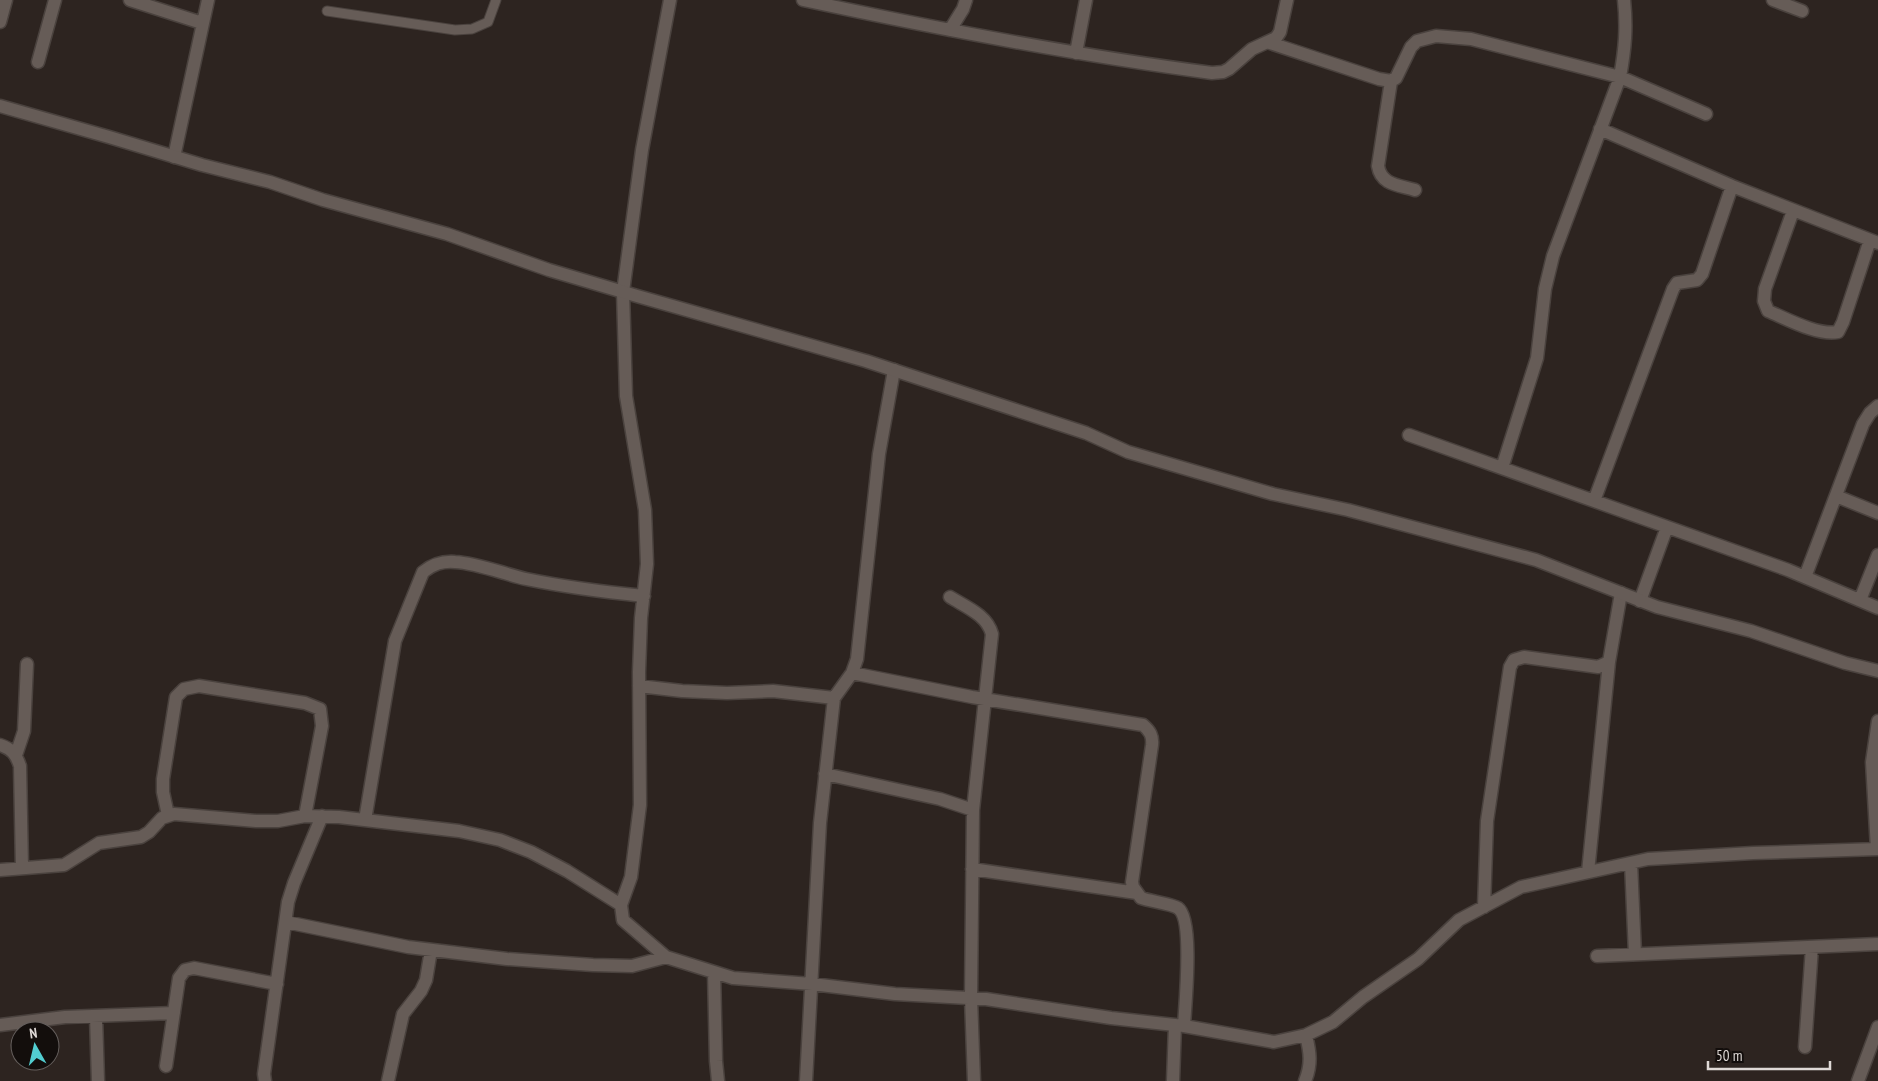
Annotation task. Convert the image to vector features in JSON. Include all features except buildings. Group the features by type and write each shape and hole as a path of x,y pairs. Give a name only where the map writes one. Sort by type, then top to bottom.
{"street":[{"path":"0,22 6,0"},
{"path":"38,62 55,0"},
{"path":"130,0 202,24"},
{"path":"174,157 208,0"},
{"path":"670,0 642,150 623,292 626,396 645,510 647,564 639,686 640,805 631,877 620,905 623,920 666,957 733,978 812,984 895,994 971,998 1111,1018 1180,1025 1274,1042 1306,1035 1333,1022 1363,997 1418,959 1459,920 1520,887 1648,859 1878,849 1872,762 1878,721"},
{"path":"803,0 950,30 1130,62 1212,72 1229,69 1252,49 1270,43 1276,38 1280,32 1286,0"},
{"path":"950,30 963,9 966,0"},
{"path":"1076,52 1086,0"},
{"path":"1502,468 1537,358 1545,289 1553,256 1620,77 1625,46 1624,0"},
{"path":"1772,0 1802,11"},
{"path":"1270,43 1379,79 1391,80 1396,78 1411,47 1417,41 1436,36 1471,39 1620,77 1706,114"},
{"path":"1391,80 1378,166 1380,174 1385,181 1415,190"},
{"path":"0,106 202,166 270,182 323,200 447,234 548,270 894,370 1086,433 1128,452 1273,494 1348,510 1536,560 1656,607 1751,630 1844,663 1878,671"},
{"path":"1600,129 1732,186 1874,242 1838,332 1828,334 1768,311 1764,301 1765,289 1793,211"},
{"path":"1594,501 1673,289 1677,283 1696,280 1702,274 1732,186"},
{"path":"806,1081 820,823 834,698 852,673 857,659 879,454 894,370"},
{"path":"1805,577 1863,424 1870,413 1878,406"},
{"path":"1409,435 1805,577 1878,608"},
{"path":"1836,496 1878,513"},
{"path":"1640,600 1667,527"},
{"path":"1860,600 1878,555"},
{"path":"365,820 395,642 423,572 431,565 442,562 456,562 526,579 583,589 644,596"},
{"path":"1588,872 1609,662 1621,593"},
{"path":"950,597 989,624 992,634 972,810 971,998 974,1081"},
{"path":"1484,906 1487,821 1510,667 1514,660 1524,657 1598,667 1609,662"},
{"path":"16,755 24,731 27,664"},
{"path":"852,673 984,699 1143,725 1149,730 1153,738 1132,882 1141,898 1178,908 1182,913 1188,936 1173,1081"},
{"path":"168,815 163,792 163,779 176,697 184,689 200,686 305,703 320,709 322,726 305,816"},
{"path":"639,686 682,691 727,693 773,691 834,698"},
{"path":"0,745 10,748 16,755 20,766 22,868"},
{"path":"825,774 940,800 972,810"},
{"path":"0,870 64,866 79,857 90,847 99,843 141,837 168,815 256,821 278,821 305,816 322,816 459,831 500,840 532,852 567,871 620,905"},
{"path":"265,1081 264,1074 288,902 322,816"},
{"path":"1631,863 1635,954"},
{"path":"972,869 1137,893"},
{"path":"286,922 431,950 507,960 593,966 632,966 666,957"},
{"path":"1597,956 1878,944"},
{"path":"1805,1047 1812,947"},
{"path":"388,1081 403,1014 421,991 426,980 431,950"},
{"path":"166,1066 179,978 185,970 194,968 277,984"},
{"path":"714,972 718,1081"},
{"path":"0,1025 48,1018 174,1013"},
{"path":"96,1016 98,1081"},
{"path":"1858,1081 1874,1049 1878,1027"},
{"path":"1305,1081 1311,1065 1311,1054 1306,1035"}],"lane":[{"path":"328,11 455,30 472,29 488,22 496,0"}]}
